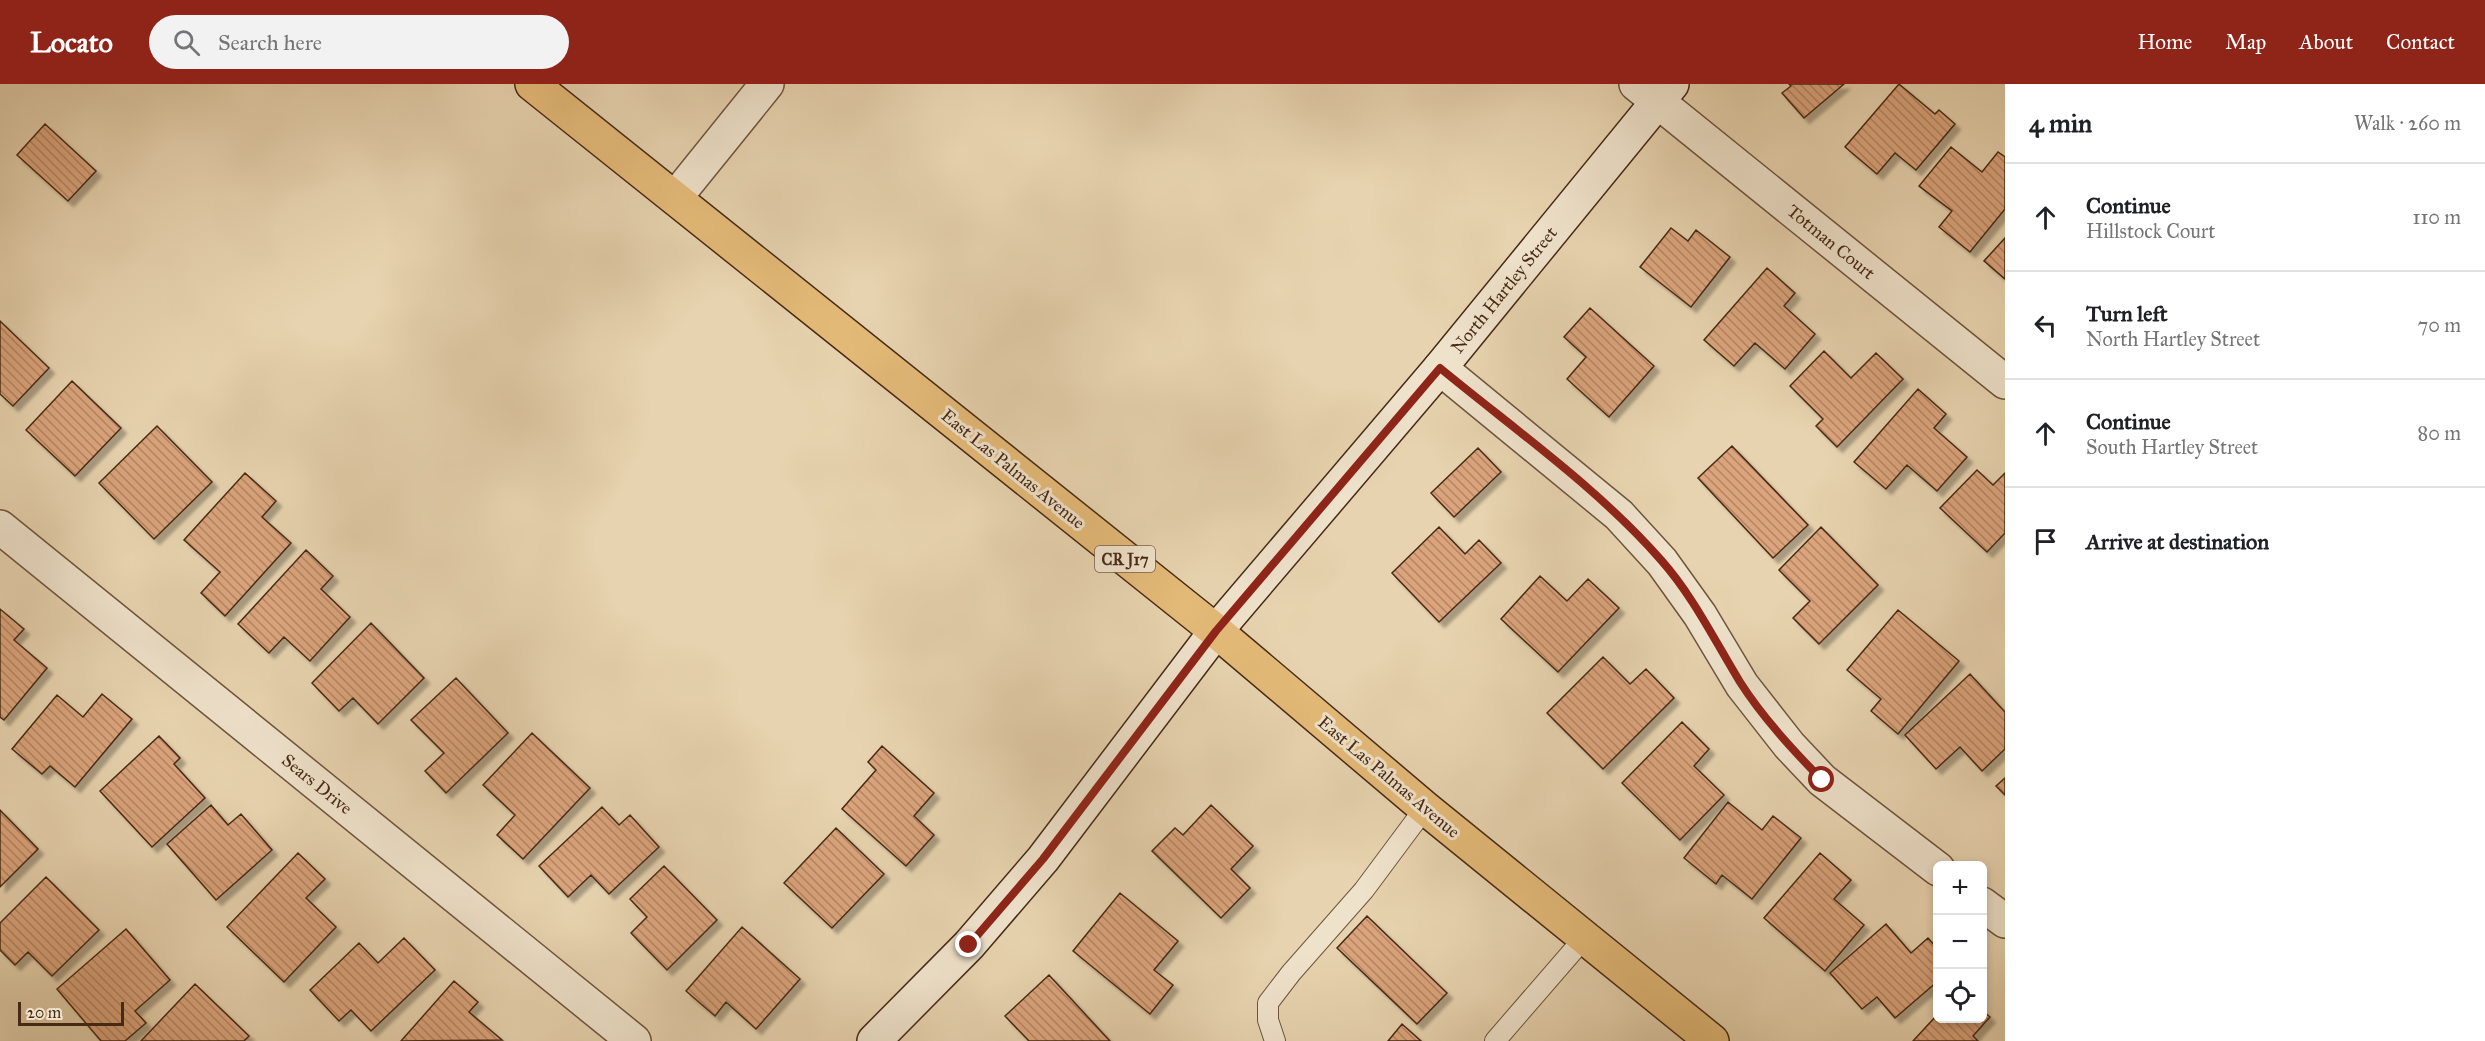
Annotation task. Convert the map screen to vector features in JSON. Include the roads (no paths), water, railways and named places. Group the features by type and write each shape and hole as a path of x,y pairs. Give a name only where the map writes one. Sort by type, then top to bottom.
{"main road":[{"name":"East Las Palmas Avenue","path":"532,84 1216,631 1425,808 1712,1041"}],"street":[{"path":"675,198 767,84"},
{"name":"North Hartley Street","path":"874,1041 969,945 1043,859 1216,631 1440,368 1655,90"},
{"name":"Totman Court","path":"1655,90 2005,382"},
{"path":"1440,368 1619,514 1662,562 1700,615 1742,685 1789,745 1822,780 1933,865"},
{"name":"Sears Drive","path":"0,527 634,1041"},
{"path":"1987,907 2005,921"}],"lane":[{"path":"1275,1041 1268,1020 1268,1003 1364,890 1425,808"},
{"path":"1495,1041 1585,937"}]}
